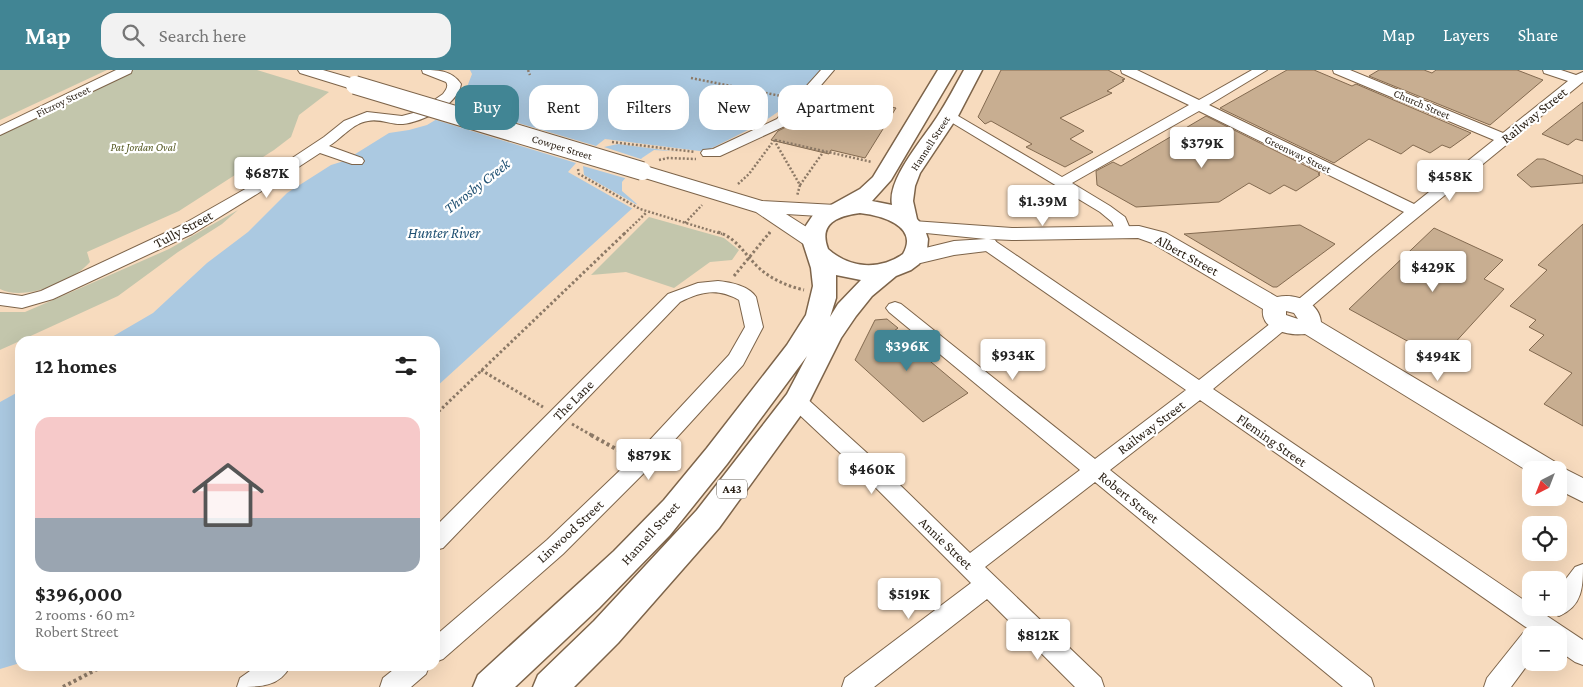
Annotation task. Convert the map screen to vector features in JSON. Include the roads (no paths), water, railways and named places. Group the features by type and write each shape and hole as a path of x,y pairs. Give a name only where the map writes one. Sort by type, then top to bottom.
{"highway":[{"name":"Hannell Street","path":"839,210 868,194 881,180 947,70"},
{"name":"Hannell Street","path":"909,224 902,201 904,186 910,173 948,116 973,70"},
{"path":"860,206 878,208 909,224 917,238 917,248 900,265 867,274 846,271 828,263 814,246 814,228 822,218 839,210 860,206"},
{"name":"Hannell Street","path":"490,687 608,579 645,541 677,505 739,427 803,340 816,319 825,295 824,274 814,246"},
{"name":"A43","path":"550,687 606,632 708,519 797,401 830,336 847,310 864,290 900,265"}],"main road":[{"name":"Cowper Street","path":"306,70 761,207 839,210"},
{"name":"Cowper Street","path":"761,207 814,246"},
{"name":"Albert Street","path":"909,224 1012,234 1140,232 1158,238 1177,248 1278,314"},
{"path":"900,265 954,248 989,245 1143,243 1177,248"},
{"path":"1278,314 1293,327 1304,316 1534,461"},
{"path":"1568,482 1583,491"}],"street":[{"name":"Fitzroy Street","path":"0,131 126,70"},
{"name":"Tully Street","path":"0,299 22,302 47,295 186,230 252,191 349,124 366,116 402,120 422,116 448,97 453,91 454,84 451,79 428,70"},
{"path":"712,153 782,122 811,92 828,70"},
{"name":"Greenway Street","path":"1127,70 1415,211"},
{"path":"1062,183 1261,70"},
{"name":"Church Street","path":"1339,70 1504,139"},
{"path":"1549,70 1580,78"},
{"name":"Railway Street","path":"1304,316 1415,211 1580,78"},
{"path":"948,116 1105,209 1119,220 1123,231"},
{"path":"324,143 362,157"},
{"name":"Fleming Street","path":"989,245 1200,390 1532,626"},
{"name":"The Lane","path":"440,536 674,298 684,292 702,288 726,287"},
{"name":"Linwood Street","path":"440,647 562,540 641,463 736,360 754,327 747,297 726,287"},
{"name":"Robert Street","path":"895,308 1362,687"},
{"name":"Railway Street","path":"970,566 1200,390 1278,314"},
{"name":"Annie Street","path":"797,401 970,566 1092,687"},
{"path":"1567,594 1583,574"},
{"path":"854,687 988,584"},
{"name":"Fleming Street","path":"1567,646 1583,654"},
{"path":"1496,687 1522,659"},
{"path":"249,687 271,671"},
{"path":"392,687 411,671"}],"water":[{"name":"Hunter River","path":"470,70 820,70 808,85 778,85 778,112 768,119 768,85 699,85 699,130 748,130 702,153 654,150 642,158 622,182 622,191 637,204 440,383 440,336 114,336 153,313 207,263 248,232 287,193 331,165 344,161 389,133 427,125 455,106 455,130 519,130 519,85 468,85 472,74"},
{"path":"15,394 15,664 0,669 0,402"}],"park label":[{"name":"Pat Jordan Oval","path":"143,147"}],"water label":[{"name":"Throsby Creek","path":"477,186"}]}
